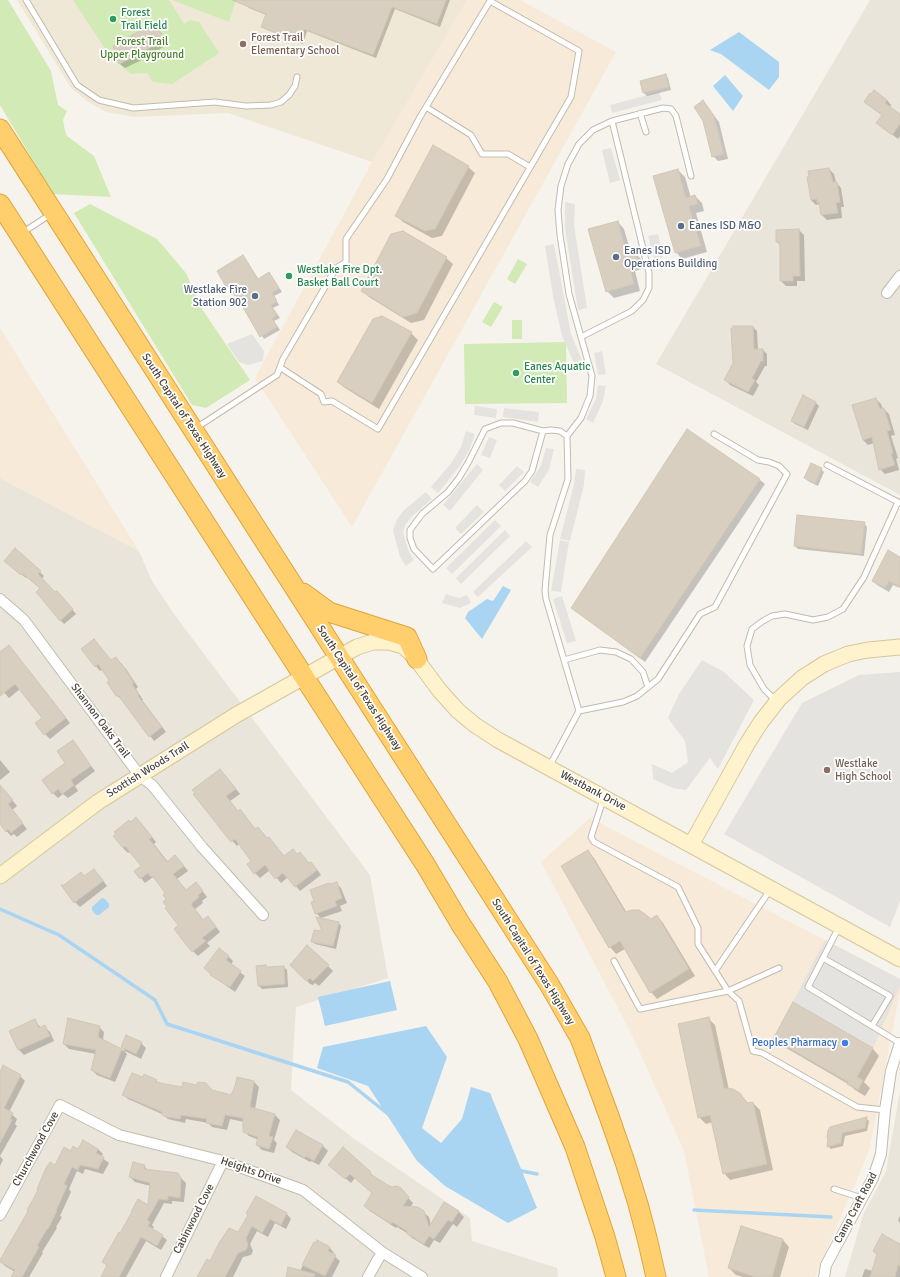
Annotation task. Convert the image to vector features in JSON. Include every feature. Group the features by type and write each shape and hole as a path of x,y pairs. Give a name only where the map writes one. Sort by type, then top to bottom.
{"highway":[{"name":"South Capital of Texas Highway","path":"0,129 549,984 580,1038 625,1162 648,1238 656,1277"},
{"path":"0,204 425,864 460,923 498,982 528,1039 575,1147 605,1237 616,1277"},
{"path":"293,586 329,612 406,637 417,659"}],"street":[{"path":"887,293 900,276"},
{"name":"Shannon Oaks Trail","path":"0,599 24,620 140,776 152,785 202,847 263,915"},
{"name":"Westbank Drive","path":"304,676 362,645 373,642 390,642 403,646 417,659 440,691 458,711 475,725 498,740 900,959"},
{"path":"691,845 747,744 777,702 802,678 824,664 848,654 868,650 900,647"},
{"name":"Scottish Woods Trail","path":"0,876 98,802 236,715 304,676"},
{"name":"Camp Craft Road","path":"824,1277 826,1265 873,1178 881,1154 885,1110 891,1071 900,1043"},
{"name":"Heights Drive","path":"60,1105 119,1135 223,1161 303,1190 382,1252 422,1277"},
{"name":"Churchwood Cove","path":"0,1215 60,1105"},
{"name":"Cabinwood Cove","path":"166,1277 223,1161"},
{"path":"368,1277 382,1252"}],"lane":[{"path":"26,0 77,85 99,100 133,108 215,102 246,106 271,105 281,102 289,95 295,86 297,77"},
{"path":"193,430 277,375 281,368 283,359 336,268 346,262 346,239 386,178 426,107 490,1 579,52 571,97 378,429 332,401 324,402 321,394 281,368"},
{"path":"426,107 472,135 482,154 508,154 530,167"},
{"path":"549,767 579,711 546,599 545,590 550,535 568,479 567,436 581,418 590,396 592,376 569,294 560,235 558,210 561,186 568,164 579,144 593,130 612,121 663,108 671,109 676,116 691,176"},
{"path":"640,114 646,132"},
{"path":"581,337 632,311 643,300 649,288 649,273 612,121"},
{"path":"20,235 54,212"},
{"path":"543,432 532,471 525,480 433,569 414,549 410,538 410,530 422,514 448,492 470,461 484,429 501,423 513,424 543,432 560,430 567,436"},
{"path":"579,711 623,702 637,696 658,678 700,614 715,607 787,474 779,466 758,460 714,434"},
{"path":"777,702 764,689 750,665 748,646 752,630 763,620 772,616 785,614 813,620 828,616 843,609 864,577 899,503 827,465"},
{"path":"564,660 600,650 616,652 631,659 643,672 648,687"},
{"path":"604,797 591,837 594,842 678,887 698,928 698,944 728,991 739,1001 753,1051 762,1053 857,1107 885,1110"},
{"path":"715,971 771,889"},
{"path":"839,926 808,987 900,1043"},
{"path":"823,958 890,996 872,1026"},
{"path":"614,961 640,1009 728,991 779,968"},
{"path":"834,1189 862,1198"}],"shaded area":[{"name":"Forest Trail Elementary School","path":"17,0 467,0 372,162 228,113 135,117 106,112 87,101 71,88"},
{"path":"467,0 520,0 616,52 352,527 255,378 372,162"},
{"path":"870,0 900,0 900,495 656,364"},
{"path":"659,92 662,100 612,113 610,105"},
{"path":"611,148 620,180 610,183 602,150"},
{"path":"565,202 575,204 574,225 587,308 578,310 565,228"},
{"path":"658,234 663,257 654,259 648,236"},
{"path":"554,244 571,334 584,365 579,362 574,363 562,336 553,296 545,246"},
{"path":"0,328 139,551 0,478"},
{"path":"252,334 264,351 263,361 248,365 239,362 227,344"},
{"path":"602,351 606,374 598,375 594,353"},
{"path":"598,385 606,386 603,401 593,423 586,419 596,399"},
{"path":"475,406 497,409 496,418 474,415"},
{"path":"504,408 539,412 538,422 503,417"},
{"path":"466,431 475,434 469,451 459,467 438,493 431,487 452,462 461,447"},
{"path":"489,437 497,440 490,458 481,455"},
{"path":"546,448 554,449 549,470 538,487 530,482 541,466"},
{"path":"477,464 483,470 450,511 443,505"},
{"path":"517,466 524,472 505,491 499,485"},
{"path":"576,469 585,470 584,485 570,541 560,539 574,484"},
{"path":"0,478 139,551 152,581 174,614 370,875 388,978 296,1007 291,1090 353,1138 470,1218 472,1241 557,1268 558,1277 0,1277"},
{"path":"426,492 432,499 411,517 403,532 409,552 414,560 406,566 400,557 393,530 397,519 404,510"},
{"path":"477,505 484,512 461,534 455,528"},
{"path":"495,520 501,526 452,574 446,568"},
{"path":"505,530 510,536 461,584 456,578"},
{"path":"560,540 569,542 561,592 551,591"},
{"path":"526,541 532,547 478,597 473,592"},
{"path":"446,594 459,598 467,595 471,603 460,608 442,603"},
{"path":"562,596 576,641 567,643 553,599"},
{"path":"702,660 724,672 754,700 718,769 710,758 686,790 673,788 653,779 652,764 672,773 688,762 685,741 668,718 679,694"},
{"name":"Westlake High School","path":"900,672 900,901 890,927 724,834 802,703 859,675"},
{"path":"590,818 900,979 900,992 869,1151 815,1277 709,1277 684,1151 632,1035 541,862"},
{"path":"825,940 900,979 900,986 873,1048 793,1002"},
{"path":"900,1091 900,1277 845,1277 863,1215 886,1171"}],"green space":[{"path":"0,0 8,0 51,71 58,105 67,111 63,120 67,136 94,156 111,197 53,194 0,105"},
{"name":"Forest Trail Upper Playground","path":"73,0 169,0 184,24 190,20 199,22 219,53 172,84 153,82 147,73 131,74 110,56"},
{"path":"172,0 236,0 229,22"},
{"path":"90,204 157,239 186,273 202,309 250,380 206,408 192,405 74,213"},
{"path":"518,259 527,264 515,284 507,279"},
{"path":"494,302 503,307 491,327 482,322"},
{"path":"512,320 522,320 522,339 512,339"},
{"name":"Eanes Aquatic Center","path":"566,342 567,403 465,404 464,344"}],"water":[{"path":"739,32 779,62 779,77 769,90 721,54 710,50"},
{"path":"725,75 743,96 733,111 713,86"},
{"path":"503,586 511,590 482,639 465,618 468,612 487,599 493,601"},
{"path":"102,898 109,904 109,907 99,915 96,915 92,910 92,907"},
{"path":"390,981 397,1010 325,1026 318,997"},
{"path":"426,1026 447,1057 422,1128 441,1143 462,1119 471,1087 490,1093 537,1208 508,1223 445,1186 417,1161 368,1086 317,1068 323,1047"}],"building":[{"name":"Forest Trail Elementary School","path":"232,0 446,0 437,24 392,7 373,55 304,29 300,42 261,27 266,14"},
{"path":"154,23 164,38 142,53 119,64 113,46"},
{"path":"666,74 669,87 643,93 640,81"},
{"path":"874,90 887,100 885,103 900,114 900,124 892,135 876,123 882,115 864,102"},
{"path":"703,100 714,116 724,154 712,157 703,121 694,107"},
{"path":"433,145 469,166 435,229 425,231 395,216"},
{"path":"829,168 833,182 837,182 840,202 836,203 838,213 821,215 819,202 817,203 817,199 811,200 807,177 809,177 808,171"},
{"name":"Eanes ISD M&O","path":"678,169 686,198 695,195 698,204 689,206 701,246 675,253 653,176"},
{"name":"Eanes ISD Operations Building","path":"618,221 626,253 635,251 638,262 629,264 634,284 606,292 588,229"},
{"path":"799,229 800,276 793,276 793,281 780,281 780,246 779,242 776,242 776,230"},
{"path":"403,231 447,257 417,313 403,317 361,291 391,234"},
{"name":"Westlake Fire Station 902","path":"243,255 258,279 269,272 279,288 272,293 277,301 271,305 277,315 272,318 277,327 260,337 236,295 235,296 228,285 226,287 217,271"},
{"path":"382,316 412,332 372,403 337,382 373,319"},
{"path":"733,326 753,326 754,349 763,349 763,361 761,361 752,378 755,380 748,392 724,380 733,363 731,328 733,328"},
{"path":"803,395 816,402 804,427 791,421"},
{"path":"876,398 880,409 884,408 891,430 887,431 893,453 891,454 895,465 879,470 872,437 863,440 852,405"},
{"path":"687,429 760,479 640,658 571,608"},
{"path":"811,463 822,468 815,483 804,478"},
{"path":"797,515 865,522 861,554 794,546"},
{"path":"15,548 41,571 38,574 55,592 57,591 73,609 60,621 36,592 40,588 4,561"},
{"path":"888,550 900,557 900,587 889,581 885,588 872,581"},
{"path":"94,639 111,660 116,657 121,663 134,683 132,684 139,695 138,696 162,727 149,737 118,695 116,696 107,682 109,680 98,664 95,667 81,649"},
{"path":"9,645 66,718 44,735 35,723 42,718 15,684 0,696 0,652"},
{"path":"73,740 91,766 71,780 74,785 62,794 58,789 52,794 42,780 65,763 57,751"},
{"path":"220,769 236,789 226,796 238,811 240,809 255,829 258,827 267,838 269,837 284,856 293,849 297,854 300,852 317,870 295,887 283,873 275,879 265,865 254,874 247,864 251,861 235,839 231,842 193,794 195,793 192,790"},
{"path":"0,785 13,800 8,804 23,823 11,833 8,829 6,832 0,824"},
{"path":"136,817 152,837 149,839 167,862 175,855 184,866 173,874 186,890 196,882 203,891 191,904 203,920 208,916 216,927 202,938 206,941 192,952 174,929 178,925 165,908 167,907 163,902 166,899 163,895 165,893 153,876 151,877 148,873 140,879 134,871 141,866 125,846 123,848 113,836 116,834 114,832 129,820 131,822"},
{"path":"588,850 625,912 639,910 651,919 657,915 689,969 650,993 620,941 609,948 561,866"},
{"path":"94,869 103,881 74,903 61,885 64,885 81,872 84,876"},
{"path":"337,882 342,898 335,901 337,906 315,914 311,902 314,901 310,890 329,883"},
{"path":"316,917 339,922 333,946 311,942 314,930 322,931"},
{"path":"307,945 329,965 313,981 310,978 307,981 304,979 290,965"},
{"path":"219,948 229,956 226,960 241,971 230,987 210,975 211,974 204,968"},
{"path":"266,965 266,967 284,966 285,984 258,986 256,966"},
{"path":"793,1002 873,1048 857,1077 863,1080 858,1090 847,1084 848,1082 773,1039"},
{"path":"709,1017 724,1088 733,1089 740,1093 747,1103 753,1102 767,1164 723,1174 710,1115 698,1118 678,1024"},
{"path":"68,1018 100,1026 98,1037 122,1049 110,1078 91,1070 96,1050 63,1044"},
{"path":"35,1019 39,1028 45,1025 50,1036 18,1050 9,1031"},
{"path":"126,1035 142,1042 136,1054 121,1047"},
{"path":"3,1065 21,1075 4,1108 13,1113 10,1119 12,1120 0,1143 0,1072"},
{"path":"132,1073 143,1077 144,1074 157,1080 155,1082 182,1087 183,1082 196,1085 198,1082 206,1083 212,1090 231,1095 237,1077 254,1081 250,1107 275,1114 269,1136 273,1137 269,1149 256,1145 258,1137 243,1132 243,1118 225,1115 222,1126 206,1123 207,1119 181,1115 180,1119 167,1117 162,1115 162,1112 122,1095"},
{"path":"867,1117 865,1128 842,1133 841,1143 827,1147 828,1130 830,1127"},
{"path":"296,1130 323,1145 314,1161 306,1156 305,1158 286,1147"},
{"path":"83,1140 98,1149 96,1153 104,1157 98,1169 80,1165 78,1170 72,1167 64,1184 67,1186 57,1211 37,1246 39,1247 22,1277 11,1277 15,1270 0,1262 0,1260 28,1211 27,1210 36,1194 46,1168 50,1162 55,1165 64,1147 71,1151 73,1146 78,1149"},
{"path":"343,1147 371,1172 370,1174 391,1187 397,1186 401,1188 409,1197 403,1206 418,1207 424,1211 429,1227 444,1202 459,1211 452,1222 448,1220 434,1239 429,1236 424,1244 406,1233 407,1231 392,1222 391,1224 364,1206 372,1193 350,1174 345,1179 328,1165"},
{"path":"133,1162 145,1165 144,1169 178,1173 181,1178 180,1198 168,1196 168,1200 159,1199 147,1220 150,1222 148,1226 163,1235 157,1246 141,1237 119,1277 101,1277 107,1265 102,1262 132,1212 138,1199 148,1205 150,1183 129,1177"},
{"path":"256,1196 287,1213 281,1225 270,1219 262,1233 252,1226 246,1238 248,1245 246,1250 238,1253 225,1277 197,1277 207,1259 210,1261 229,1228 238,1232 248,1215 246,1213"},
{"path":"741,1226 783,1239 772,1277 756,1277 728,1268"},
{"path":"882,1234 900,1244 900,1266 898,1265 895,1277 870,1277 877,1254 873,1251"},
{"path":"317,1240 330,1247 328,1251 336,1255 325,1276 302,1265 314,1242 316,1243"},
{"path":"288,1267 315,1274 314,1277 286,1277"}],"waterway":[{"path":"0,909 59,935 155,1000 167,1024 348,1082 388,1114"},
{"path":"517,1170 537,1174"},
{"path":"694,1210 831,1217"}],"place":[{"name":"Forest Trail Field","path":"113,19"},
{"name":"Forest Trail Elementary School","path":"243,44"},
{"name":"Eanes ISD M&O","path":"681,226"},
{"name":"Eanes ISD Operations Building","path":"616,257"},
{"name":"Westlake Fire Dpt. Basket Ball Court","path":"289,276"},
{"name":"Westlake Fire Station 902","path":"255,296"},
{"name":"Eanes Aquatic Center","path":"516,373"},
{"name":"Westlake High School","path":"827,770"},
{"name":"Peoples Pharmacy","path":"845,1043"}]}
